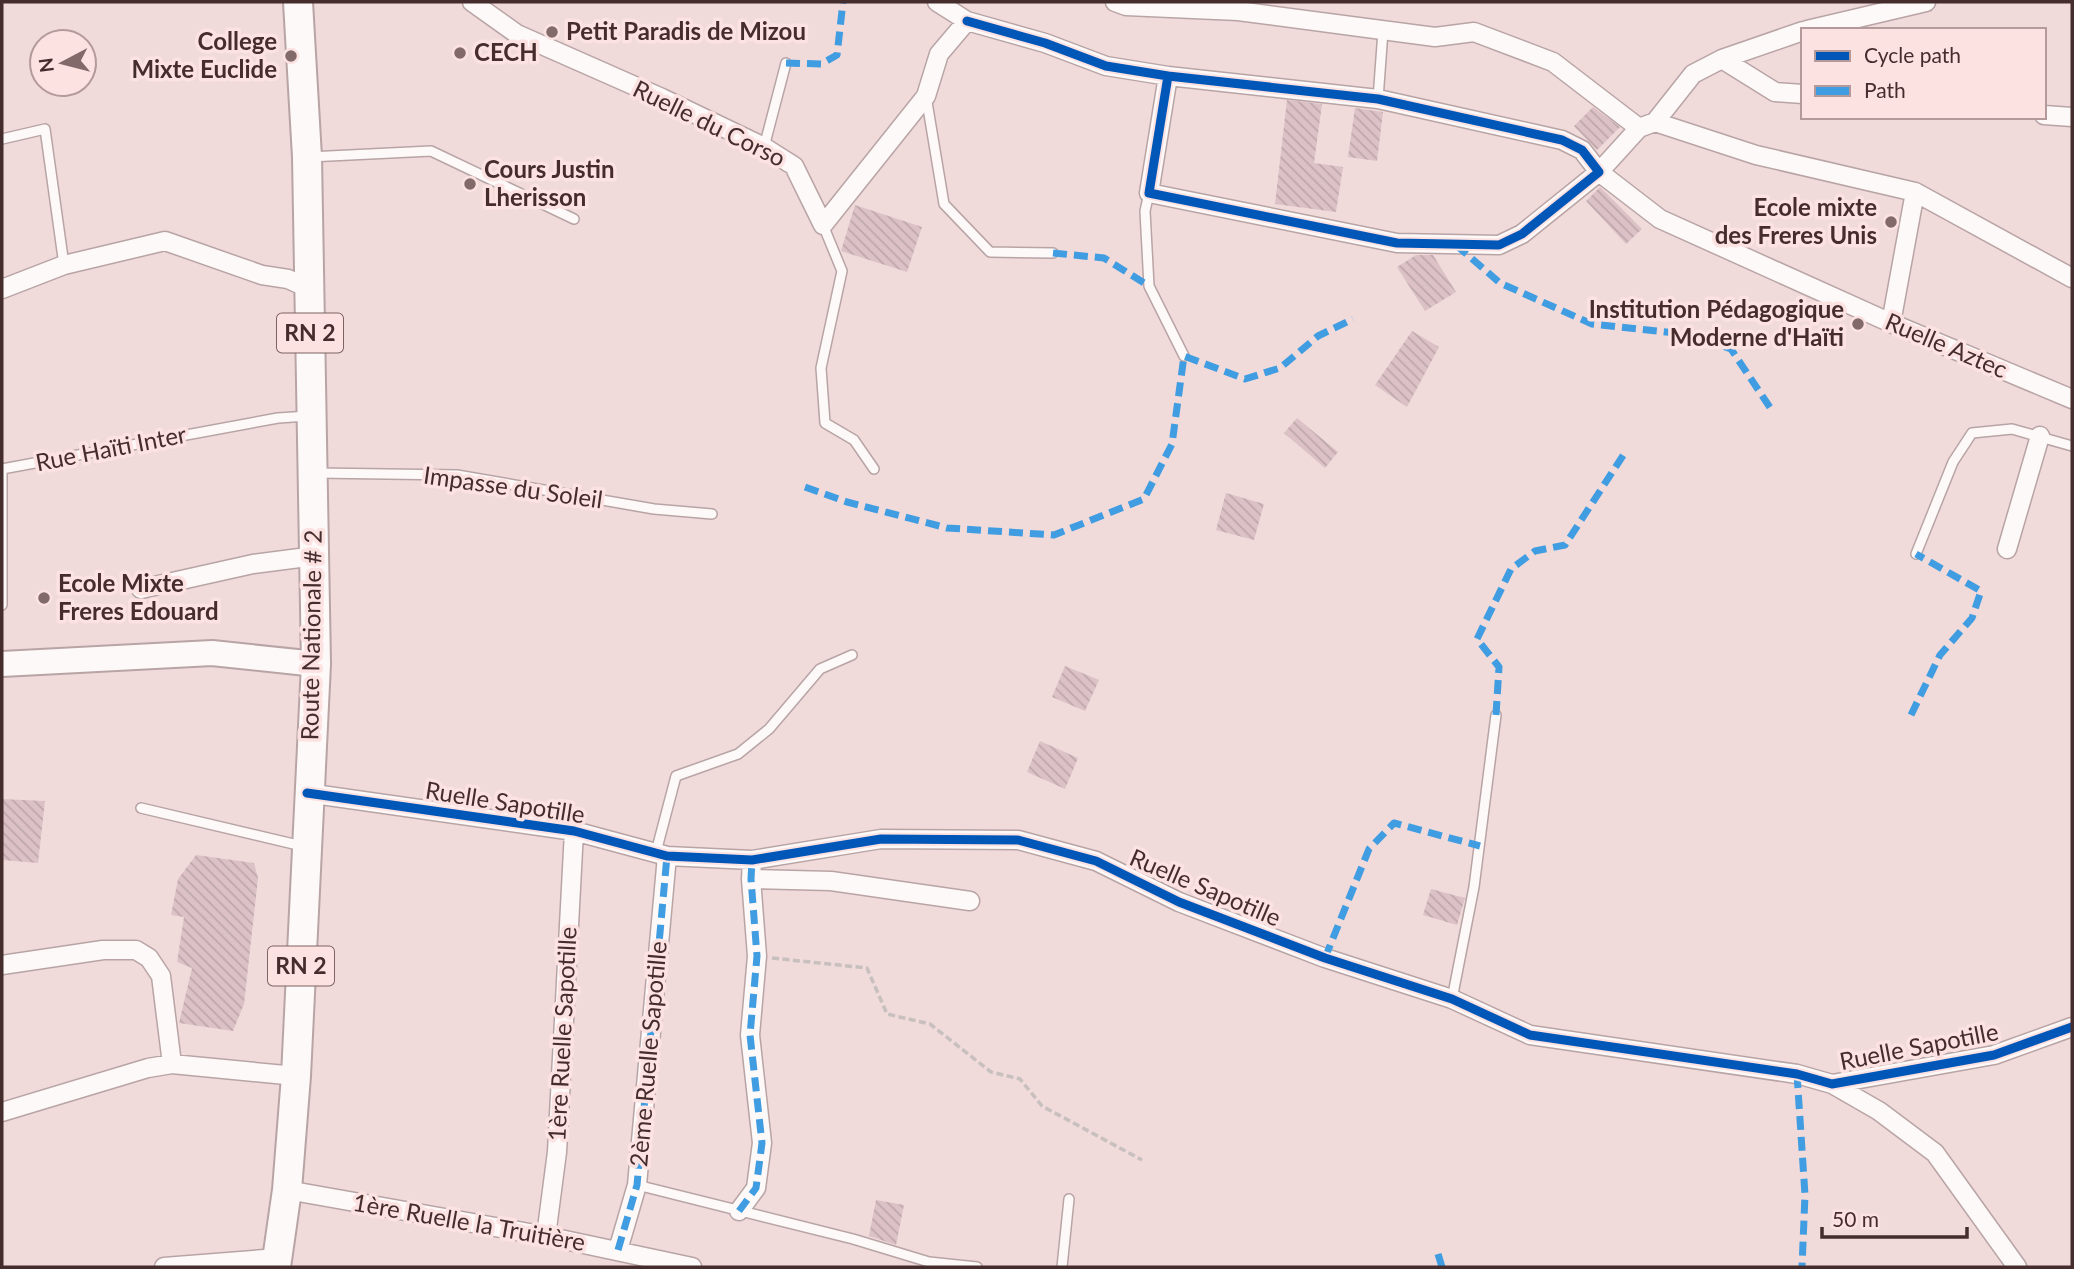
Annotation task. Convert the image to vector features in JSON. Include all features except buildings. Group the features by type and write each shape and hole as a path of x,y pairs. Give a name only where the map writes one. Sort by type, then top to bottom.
{"main road":[{"name":"Route Nationale # 2","path":"277,1263 287,1190 296,1076 307,793 316,664 307,157 298,2"}],"street":[{"name":"Ruelle du Corso","path":"472,2 517,34 764,147 794,166 823,225"},
{"name":"Ruelle Aztec","path":"937,2 967,21 1045,43 1106,66 1168,76 1378,99 1562,140 1582,150 1599,172 1660,219 1891,323 2072,399"},
{"path":"1115,2 1126,6 1238,11 1435,37 1474,32 1553,62 1647,125 1756,155 1915,192 2072,278"},
{"path":"1814,28 1926,2"},
{"path":"823,225 926,96 939,54 967,21"},
{"path":"1168,76 1149,193 1397,243 1499,245 1522,234 1599,172 1647,125 1693,74 1722,59 1801,31"},
{"path":"1722,59 1775,92 1801,94"},
{"path":"2046,115 2072,117"},
{"path":"1891,323 1915,192"},
{"path":"2,289 64,265 165,241 262,275 288,279 310,289"},
{"path":"2007,549 2040,436"},
{"path":"141,589 253,564 315,556"},
{"path":"2,664 212,653 316,664"},
{"name":"Ruelle Sapotille","path":"307,793 574,831 661,854 752,860 881,839 1018,840 1096,861 1179,902 1325,958 1452,999 1530,1035 1797,1074 1832,1084 1994,1055 2072,1027"},
{"name":"1ère Ruelle Sapotille","path":"546,1236 557,1152 574,831"},
{"name":"2ème Ruelle Sapotille","path":"618,1250 638,1185 661,854"},
{"path":"739,1211 756,1188 762,1143 750,1035 757,956 752,860"},
{"path":"751,879 831,881 970,901"},
{"path":"2,965 103,950 136,950 149,958 161,976 172,1064"},
{"path":"2,1112 148,1068 172,1064 296,1076"},
{"path":"1832,1084 1879,1111 1935,1153 2018,1267"},
{"name":"1ère Ruelle la Truitière","path":"287,1190 546,1236 692,1267"},
{"path":"164,1267 277,1263"}],"lane":[{"path":"1378,99 1383,31"},
{"path":"764,147 786,63"},
{"path":"926,96 944,204 990,252 1054,253"},
{"path":"2,139 45,129 64,265"},
{"path":"307,157 431,151 574,219"},
{"path":"1149,193 1145,211 1149,286 1184,356"},
{"name":"Ruelle du Corso","path":"823,225 842,271 821,368 825,423 854,440 874,469"},
{"name":"Rue Haïti Inter","path":"2,605 2,469 278,418 312,416"},
{"path":"1916,554 1953,462 1972,433 2012,429 2072,446"},
{"name":"Impasse du Soleil","path":"314,473 457,475 654,509 712,514"},
{"path":"661,854 676,776 738,754 769,729 820,669 852,655"},
{"path":"1452,999 1474,887 1496,715"},
{"path":"142,808 307,847"},
{"path":"638,1185 929,1262 976,1267"},
{"path":"1062,1267 1069,1199"}],"path":[{"path":"757,956 867,968 887,1014 930,1024 991,1072 1020,1079 1042,1106 1142,1160"}],"marked path":[{"path":"786,63 821,64 837,55 843,2"},
{"path":"1456,245 1500,283 1592,324 1693,335 1731,349 1771,409"},
{"path":"1053,253 1104,258 1149,286"},
{"path":"805,487 847,502 947,528 1054,535 1144,499 1172,444 1184,356 1245,379 1280,368 1318,336 1353,319"},
{"path":"1496,715 1499,667 1477,639 1511,569 1535,551 1565,545 1624,454"},
{"path":"1911,715 1940,655 1972,618 1981,591 1916,554"},
{"path":"1325,958 1369,849 1394,823 1480,846"},
{"path":"618,1250 637,1185 667,856"},
{"path":"739,1211 756,1188 762,1143 750,1035 757,956 752,860"},
{"path":"1797,1074 1805,1195 1802,1267"},
{"path":"1438,1254 1442,1267"}],"cycle path":[{"path":"967,21 1045,43 1106,66 1168,76 1378,99 1562,140 1582,150 1599,172 1522,234 1499,245 1397,243 1149,193 1168,76"},
{"path":"307,793 574,831 667,856 752,860 881,839 1018,840 1096,861 1179,902 1325,958 1452,999 1530,1035 1797,1074 1832,1084 1994,1055 2072,1027"}],"place":[{"name":"Petit Paradis de Mizou","path":"552,32"},
{"name":"CECH","path":"460,53"},
{"name":"College Mixte Euclide","path":"291,56"},
{"name":"Cours Justin Lherisson","path":"470,184"},
{"name":"Ecole mixte des Freres Unis","path":"1891,222"},
{"name":"Institution Pédagogique Moderne d'Haïti","path":"1858,324"},
{"name":"Ecole Mixte Freres Edouard","path":"44,598"}]}
